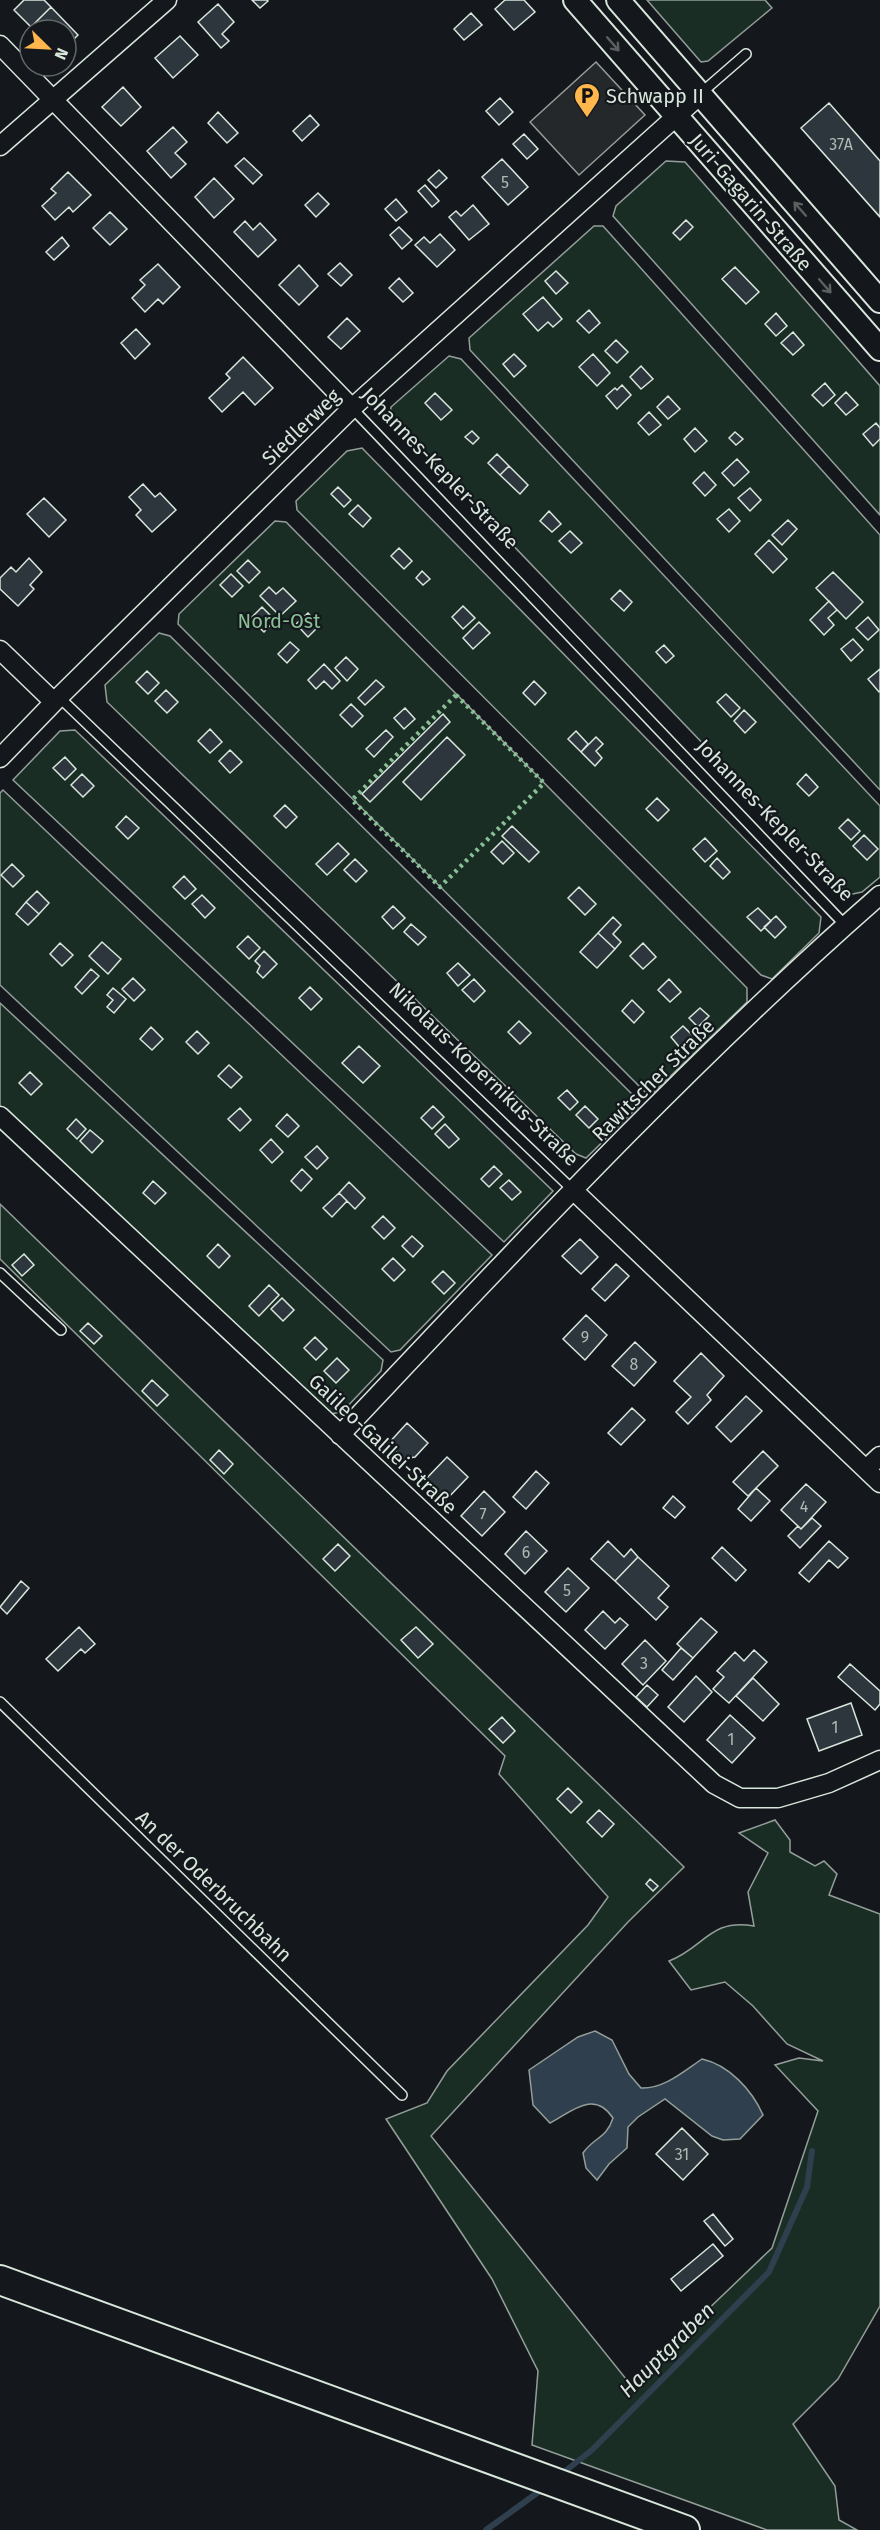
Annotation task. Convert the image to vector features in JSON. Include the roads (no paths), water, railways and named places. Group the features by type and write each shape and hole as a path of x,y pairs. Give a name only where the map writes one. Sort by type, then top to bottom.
{"main road":[{"path":"0,2280 685,2530"}],"street":[{"path":"0,146 167,0"},
{"name":"Juri-Gagarin-Straße","path":"575,0 880,349"},
{"name":"Juri-Gagarin-Straße","path":"618,0 880,301"},
{"name":"Johannes-Kepler-Straße","path":"0,45 352,408"},
{"name":"Siedlerweg","path":"0,758 56,699 352,408 700,95"},
{"path":"0,650 56,699"},
{"name":"Rawitscher Straße","path":"340,1435 573,1190 880,894"},
{"name":"Galileo-Galilei-Straße","path":"0,1116 714,1784 740,1798 778,1798 829,1783 880,1760"},
{"name":"Nikolaus-Kopernikus-Straße","path":"573,1190 880,1482"},
{"path":"866,1469 880,1456"}],"lane":[{"path":"700,95 746,54"},
{"name":"Johannes-Kepler-Straße","path":"352,408 845,926"},
{"name":"Nikolaus-Kopernikus-Straße","path":"56,699 573,1190"},
{"path":"0,1273 61,1330"},
{"name":"An der Oderbruchbahn","path":"0,1702 402,2095"}],"water":[{"path":"595,2031 612,2040 629,2074 641,2088 658,2086 681,2074 702,2059 721,2067 738,2080 753,2097 763,2115 740,2139 723,2140 712,2136 665,2099 638,2117 628,2127 627,2148 609,2164 597,2180 586,2168 583,2153 604,2134 613,2118 606,2109 590,2104 574,2109 550,2123 533,2105 529,2070 578,2037"}],"waterway":[{"name":"Hauptgraben","path":"559,2476 592,2450 769,2272 807,2187 812,2151"},
{"name":"Hauptgraben","path":"486,2530 544,2488"}],"place":[{"name":"Schwapp II","path":"587,119"}],"park label":[{"name":"Nord-Ost","path":"279,621"}]}
